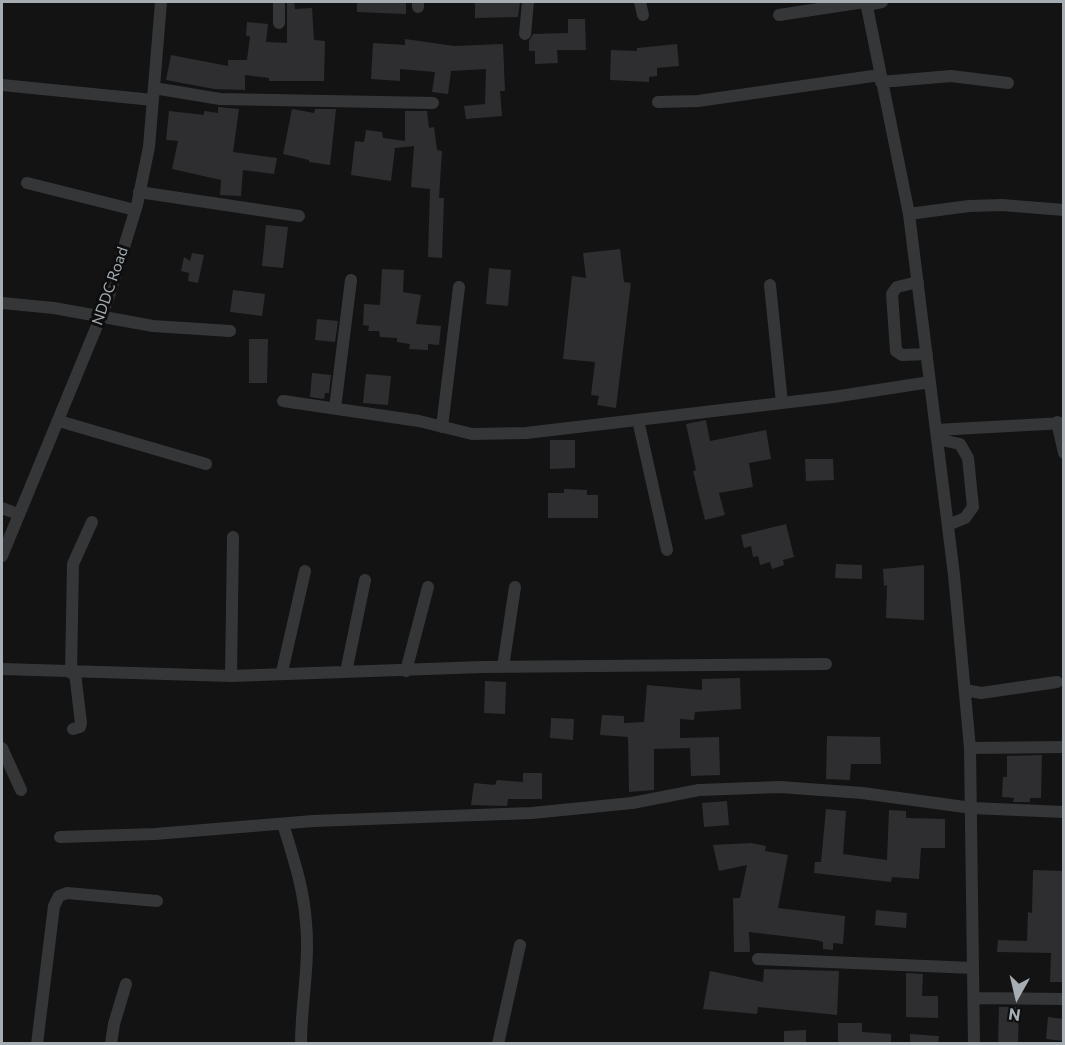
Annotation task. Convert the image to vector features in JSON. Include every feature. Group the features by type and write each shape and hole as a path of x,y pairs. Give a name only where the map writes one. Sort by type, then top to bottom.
{"street":[{"name":"NDDC Road","path":"2,556 101,316 135,210 149,147 161,2"},
{"path":"279,2 279,23"},
{"path":"525,34 528,2"},
{"path":"640,2 643,15"},
{"path":"779,15 882,2"},
{"path":"866,3 909,214 948,525 970,748 974,1044"},
{"path":"658,102 698,101 881,79 951,76 1008,83"},
{"path":"2,85 220,99 433,103"},
{"path":"27,183 135,210"},
{"path":"139,192 299,216"},
{"path":"909,214 969,206 1002,205 1064,210"},
{"path":"335,408 351,280"},
{"path":"918,282 897,287 892,294 896,351 902,355 927,354"},
{"path":"770,285 782,403"},
{"path":"442,427 459,287"},
{"path":"2,303 54,308 153,326 230,331"},
{"path":"283,401 335,408 472,434 526,434 782,403 930,382"},
{"path":"638,420 667,550"},
{"path":"59,421 206,464"},
{"path":"937,434 1060,422 1064,453"},
{"path":"937,434 960,444 968,458 973,507 971,513 948,525"},
{"path":"2,508 18,514"},
{"path":"73,729 80,727 81,723 73,673 74,564 92,522"},
{"path":"231,676 233,537"},
{"path":"282,672 305,571"},
{"path":"346,672 365,580"},
{"path":"406,671 428,587"},
{"path":"503,667 515,587"},
{"path":"2,669 73,673 231,676 282,672 406,671 503,667 826,664"},
{"path":"964,690 981,693 1057,682"},
{"path":"970,748 1064,747"},
{"path":"2,748 21,790"},
{"path":"60,837 132,836 283,824 532,813 632,803 699,790 780,787 862,793 972,808 1064,812"},
{"path":"283,824 299,877 306,923 307,954 301,1008 301,1044"},
{"path":"37,1044 54,906 59,896 67,893 157,901"},
{"path":"498,1044 520,945"},
{"path":"758,959 974,968"},
{"path":"111,1044 114,1024 126,984"},
{"path":"974,998 1064,999"}],"building":[{"path":"294,2 295,9 312,8 314,40 325,41 324,81 269,81 269,78 245,75 245,90 214,89 166,80 171,55 228,66 228,60 247,60 250,36 246,36 247,22 268,24 266,42 287,43 287,3"},
{"path":"357,2 406,2 406,14 357,12"},
{"path":"475,2 520,2 518,17 475,18"},
{"path":"568,19 585,19 586,50 557,50 558,63 535,64 535,51 529,51 529,41 533,34 568,33"},
{"path":"405,39 454,46 503,44 505,91 500,91 502,116 466,119 464,106 485,104 486,69 451,71 448,94 432,92 435,72 400,69 400,81 371,79 373,43 405,45"},
{"path":"677,44 679,66 657,68 657,76 649,77 649,82 610,80 611,50 637,51 637,48"},
{"path":"218,107 239,109 233,152 277,158 274,174 243,170 241,196 220,195 221,180 172,169 178,141 166,140 169,111 204,115 204,111 218,113"},
{"path":"292,109 314,113 315,109 336,109 330,165 309,162 309,160 283,154"},
{"path":"405,111 427,111 429,128 434,127 437,150 442,151 439,198 444,198 442,258 428,257 430,189 411,187 414,146 395,148 391,181 351,175 355,141 364,142 366,130 382,132 383,138 405,141"},
{"path":"266,225 288,227 283,268 262,266"},
{"path":"620,249 624,282 631,283 616,408 597,405 599,396 591,395 595,362 563,359 572,276 586,278 583,253"},
{"path":"192,253 204,255 198,283 188,281 189,273 181,271 184,257 190,261"},
{"path":"489,268 511,270 508,306 486,304"},
{"path":"382,269 404,270 403,292 421,295 416,324 441,326 439,345 428,344 428,350 409,349 410,344 397,342 397,338 380,337 379,331 368,331 369,326 363,325 364,304 380,305"},
{"path":"233,290 265,294 262,316 230,312"},
{"path":"317,319 338,321 335,342 315,340"},
{"path":"249,339 268,339 267,383 249,383"},
{"path":"312,373 331,375 329,393 325,393 324,399 310,397"},
{"path":"366,374 391,376 388,405 363,403"},
{"path":"706,420 710,441 766,430 771,459 749,463 753,487 719,493 725,515 705,520 693,471 696,470 686,424"},
{"path":"550,440 575,440 575,468 550,469"},
{"path":"805,459 833,459 834,480 806,481"},
{"path":"564,489 587,490 587,495 598,495 598,518 548,518 548,493 564,493"},
{"path":"786,524 794,557 783,560 784,565 772,569 770,562 760,565 758,556 753,557 751,546 744,548 741,535"},
{"path":"836,564 862,565 862,579 835,578"},
{"path":"924,565 924,620 886,618 887,585 884,586 883,569"},
{"path":"740,678 741,709 695,712 694,720 680,719 680,738 719,737 720,775 691,776 690,748 654,749 654,790 629,792 628,737 600,735 602,715 624,716 624,723 644,722 647,685 702,690 702,679"},
{"path":"485,681 506,682 505,714 484,713"},
{"path":"551,718 574,719 573,740 550,738"},
{"path":"827,736 880,737 881,764 851,764 850,780 826,779"},
{"path":"1042,755 1041,798 1030,798 1030,802 1013,802 1014,798 1002,797 1003,777 1007,777 1007,756"},
{"path":"523,773 542,773 542,799 508,799 507,806 471,805 474,783 495,785 497,780 523,782"},
{"path":"727,801 729,825 704,827 702,803"},
{"path":"826,809 846,811 843,854 887,860 889,810 906,811 906,818 945,819 945,848 921,848 919,879 892,877 891,882 814,873 815,862 821,862"},
{"path":"751,843 766,846 765,851 788,855 778,908 845,916 843,944 833,943 833,950 823,949 823,942 816,940 749,932 750,952 734,952 733,898 740,898 747,865 719,871 713,845"},
{"path":"1033,870 1064,871 1064,982 1050,982 1051,953 997,952 998,940 1027,941 1028,912 1032,913"},
{"path":"876,910 907,913 906,928 875,925"},
{"path":"764,969 839,971 837,1015 758,1007 757,1014 703,1009 710,971 763,982"},
{"path":"906,973 923,974 922,996 938,996 938,1018 906,1017"},
{"path":"999,1007 1019,1007 1018,1044 998,1044"},
{"path":"1048,1017 1064,1019 1064,1041 1046,1039"},
{"path":"838,1023 862,1023 862,1032 891,1034 891,1043 838,1044"},
{"path":"806,1030 806,1044 784,1044 784,1031"},
{"path":"910,1034 939,1036 938,1044 910,1044"}]}
